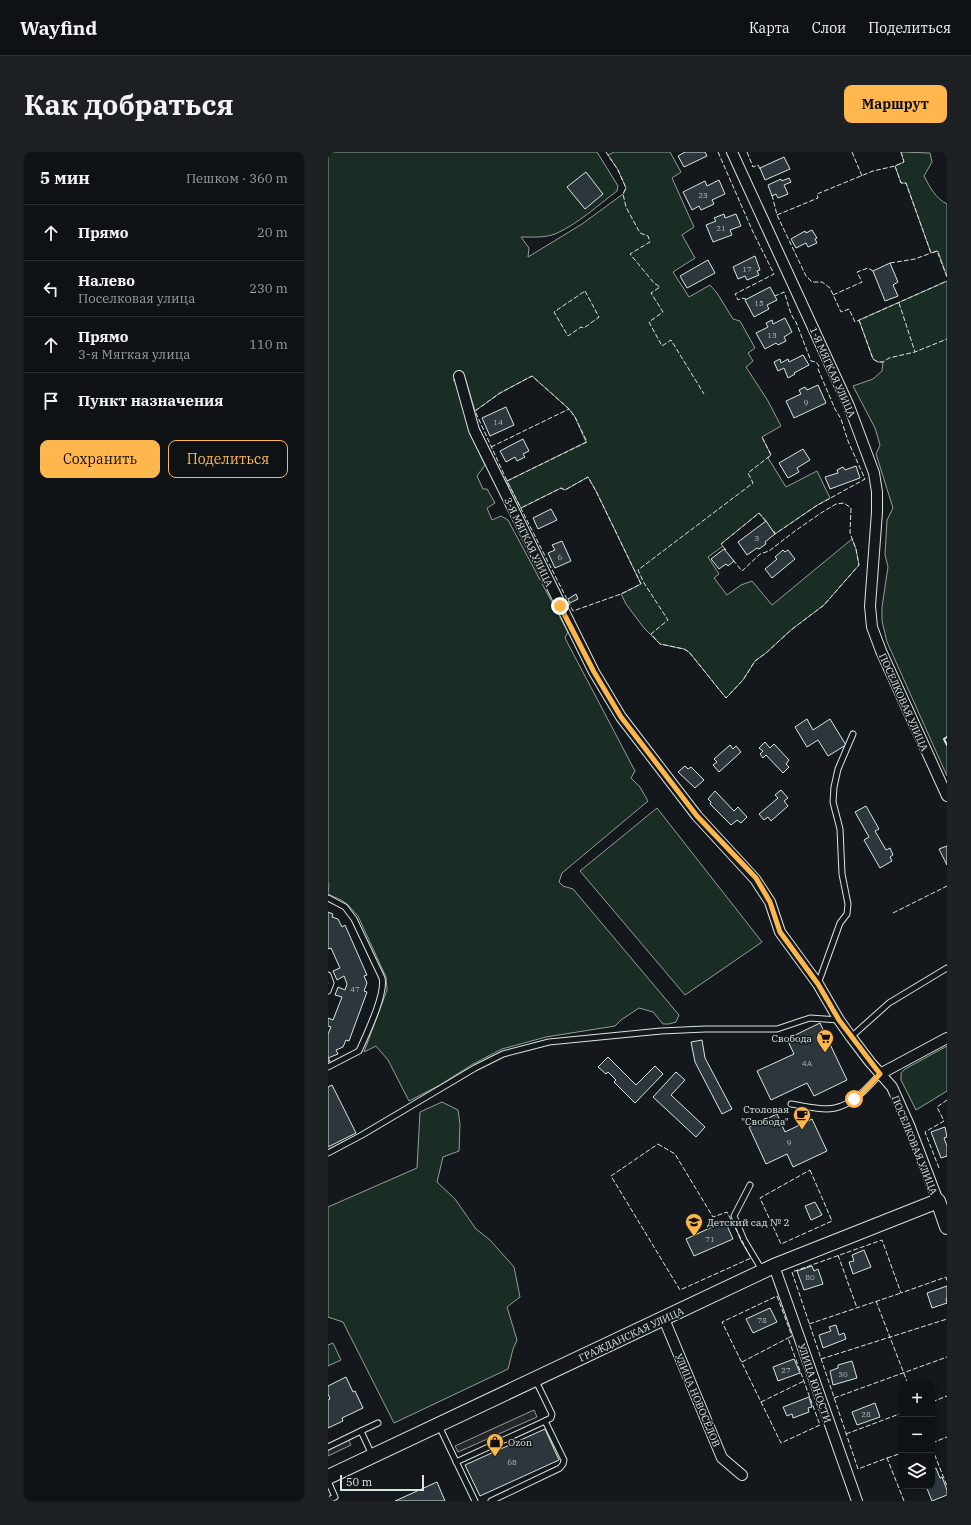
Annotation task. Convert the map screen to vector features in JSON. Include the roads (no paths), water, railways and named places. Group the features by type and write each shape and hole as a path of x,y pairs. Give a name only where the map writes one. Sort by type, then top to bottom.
{"street":[{"name":"1-Я МЯГКАЯ УЛИЦА","path":"732,152 849,406 874,474 877,492 877,512 870,606"},
{"name":"3-Я МЯГКАЯ УЛИЦА","path":"460,376 474,430 563,612 594,672 617,710 654,760"},
{"name":"ПОСЕЛКОВАЯ УЛИЦА","path":"870,606 872,627 881,651 947,796"},
{"name":"ПОСЕЛКОВАЯ УЛИЦА","path":"654,760 697,816 756,878 770,902 780,932 818,984 839,1020 851,1037 892,1088 909,1125 938,1201"},
{"path":"880,1074 947,1038"},
{"path":"938,1201 947,1227"},
{"name":"ГРАЖДАНСКАЯ УЛИЦА","path":"328,1477 768,1269 938,1201"},
{"name":"УЛИЦА ЮНОСТИ","path":"768,1269 857,1501"},
{"name":"УЛИЦА НОВОСЁЛОВ","path":"664,1319 722,1458 742,1475"}],"lane":[{"path":"818,984 840,923 847,914 848,904 842,874 840,829 833,802 834,787 838,769 854,734"},
{"path":"328,898 345,908 354,918 383,983 381,995 359,1051 328,1066"},
{"path":"851,1037 888,1003 947,968"},
{"path":"328,975 331,983 328,991"},
{"path":"328,1153 362,1135 475,1068 503,1054 537,1045 549,1042 661,1031 704,1029 777,1029 810,1018 839,1020"},
{"path":"791,1104 827,1109 836,1108 861,1094 880,1074"},
{"path":"750,1184 734,1216 744,1240 768,1269"},
{"path":"456,1462 551,1418 552,1414 535,1380"},
{"path":"491,1501 560,1468 563,1464 564,1460 545,1421"},
{"path":"328,1447 378,1423"},
{"path":"438,1426 475,1501"},
{"path":"361,1431 373,1456"},
{"path":"328,1481 335,1497 328,1500"}],"place":[{"name":"Свобода","path":"825,1053"},
{"name":"Столовая \"Свобода\"","path":"802,1130"},
{"name":"Детский сад № 2","path":"694,1237"},
{"name":"Ozon","path":"495,1457"}]}
